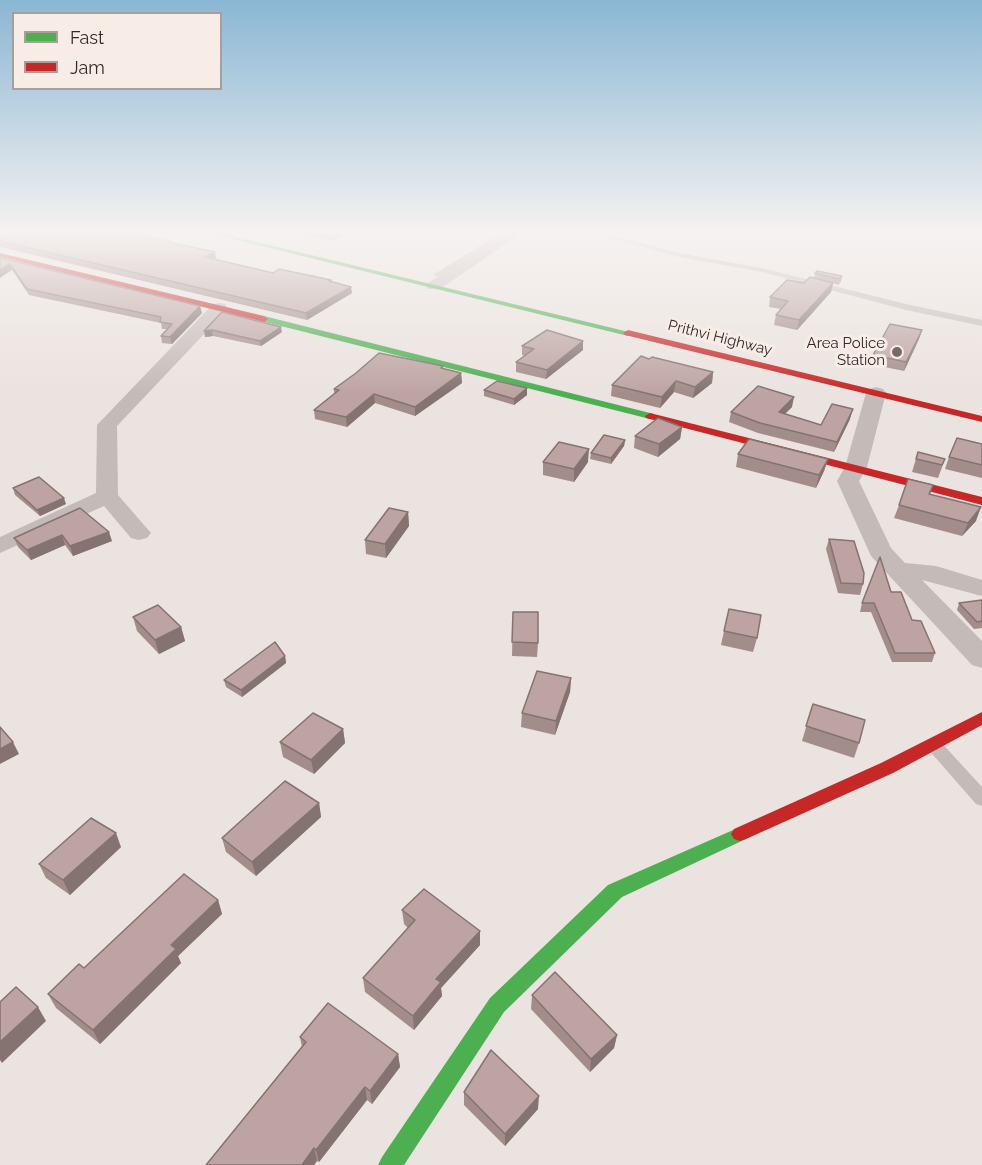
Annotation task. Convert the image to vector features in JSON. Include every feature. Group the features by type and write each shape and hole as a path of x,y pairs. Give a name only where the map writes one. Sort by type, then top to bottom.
{"main road":[{"path":"125,285 374,345 982,501"},
{"name":"Prithvi Highway","path":"456,285 982,419"},
{"path":"390,1165 497,1005 615,891 888,768 982,717"}],"street":[{"path":"139,533 107,496 107,425 219,308"},
{"path":"876,393 856,467 848,482 880,550 982,658"},
{"path":"0,546 107,496"},
{"path":"900,570 936,574 982,588"}],"lane":[{"path":"822,285 906,307 982,322"},
{"path":"827,285 982,322"},
{"path":"933,744 982,799"}],"building":[{"path":"25,285 114,285 200,306 170,337 161,336 172,324 160,322 161,317 27,289"},
{"path":"189,285 351,287 306,313"},
{"path":"782,285 831,285 799,320 776,315 788,301 770,297"},
{"path":"222,312 281,327 260,341 212,330 204,331"},
{"path":"890,324 922,330 906,362 873,355"},
{"path":"547,330 583,341 547,370 516,362 534,349 522,346"},
{"path":"379,353 443,366 441,368 461,373 415,407 374,394 346,417 314,410 339,390 334,389"},
{"path":"641,356 713,372 695,387 676,381 662,397 612,385"},
{"path":"497,381 527,388 514,399 484,390"},
{"path":"758,386 794,397 779,412 821,425 832,404 853,409 837,442 760,423 731,412"},
{"path":"658,418 682,427 659,444 635,436"},
{"path":"604,435 625,440 611,458 591,453"},
{"path":"957,438 982,444 982,465 949,457"},
{"path":"749,439 828,459 819,475 738,454"},
{"path":"559,442 589,449 574,469 543,462"},
{"path":"918,452 945,459 942,465 916,459"},
{"path":"39,477 64,498 37,510 13,488"},
{"path":"908,479 933,485 929,494 981,507 968,523 899,505"},
{"path":"80,508 109,532 70,546 62,535 27,550 14,538"},
{"path":"389,508 408,512 385,544 365,540"},
{"path":"829,539 854,541 864,573 863,584 841,583"},
{"path":"880,557 891,592 901,592 912,620 921,621 935,653 895,653 874,603 862,603"},
{"path":"982,600 982,621 977,622 959,603"},
{"path":"158,605 181,627 155,640 133,617"},
{"path":"729,609 761,615 757,638 724,631"},
{"path":"513,612 538,612 538,643 512,642"},
{"path":"275,642 285,656 241,690 224,680"},
{"path":"537,671 571,678 556,721 522,713"},
{"path":"813,704 865,720 859,743 806,726"},
{"path":"313,713 343,729 311,760 280,742"},
{"path":"0,727 13,742 0,749"},
{"path":"285,781 319,803 252,862 222,838"},
{"path":"91,818 116,833 63,880 39,864"},
{"path":"184,874 218,900 171,945 176,949 93,1030 48,994 79,964 84,968"},
{"path":"424,889 480,931 436,979 441,982 413,1016 363,978 415,920 402,910"},
{"path":"555,972 617,1035 591,1059 532,995"},
{"path":"16,987 38,1007 0,1042 0,1002"},
{"path":"328,1003 398,1054 370,1091 365,1087 302,1165 206,1165 306,1042 300,1037"},
{"path":"491,1050 539,1096 505,1134 464,1092"}],"traffic: fast":[{"path":"430,285 628,333"},
{"path":"264,319 650,416"},
{"path":"390,1165 497,1005 615,891 740,834"}],"traffic: jam":[{"path":"125,285 264,319"},
{"path":"628,333 982,419"},
{"path":"650,416 982,501"},
{"path":"740,834 887,768 982,718"}],"place":[{"name":"Area Police Station","path":"897,352"}]}
